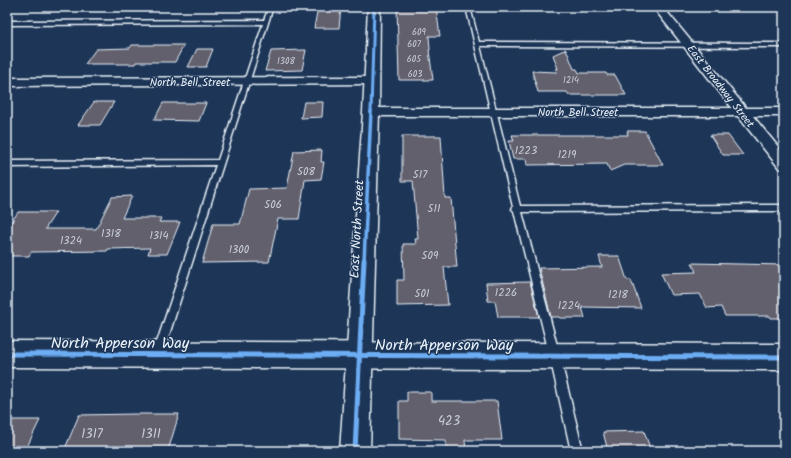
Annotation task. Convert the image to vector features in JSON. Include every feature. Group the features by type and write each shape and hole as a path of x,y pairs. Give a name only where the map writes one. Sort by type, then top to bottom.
{"main road":[{"name":"North Apperson Way","path":"7,354 784,357"}],"street":[{"name":"East North Street","path":"355,451 371,112 374,7"},
{"name":"East Broadway Street","path":"658,7 784,164"},
{"name":"North Bell Street","path":"7,82 372,81"},
{"name":"North Bell Street","path":"371,112 784,112"}],"lane":[{"path":"158,354 271,7"},
{"path":"468,7 516,209 556,357 577,451"},
{"path":"7,23 266,22"},
{"path":"478,44 784,45"},
{"path":"7,164 220,162"},
{"path":"516,209 784,208"}],"building":[{"path":"318,7 341,7 339,28 314,28"},
{"path":"397,7 436,7 440,36 429,36 429,50 433,80 399,80"},
{"path":"132,45 184,45 175,62 85,64 96,49 130,48"},
{"path":"197,49 213,49 206,67 188,67"},
{"path":"566,49 574,69 577,69 579,73 606,73 607,75 615,75 626,95 569,95 567,92 538,92 532,71 557,72 556,69 558,69 553,55"},
{"path":"306,50 302,70 265,71 271,51"},
{"path":"94,102 114,102 100,125 78,125"},
{"path":"304,102 323,102 322,117 301,118"},
{"path":"163,103 206,103 199,121 154,120"},
{"path":"627,131 645,131 663,165 624,165 610,171 607,164 527,165 526,159 513,159 509,141 514,141 512,135 628,135"},
{"path":"710,135 728,135 743,155 723,155"},
{"path":"402,136 441,136 445,198 451,198 457,267 444,267 448,305 397,306 397,280 404,280 403,244 416,244 415,239 418,239 413,181 402,181"},
{"path":"322,150 321,162 324,162 321,179 305,180 299,219 278,219 269,262 202,263 213,224 240,224 249,189 287,188 294,151"},
{"path":"132,196 122,218 161,218 159,222 180,222 167,254 148,254 150,248 108,249 107,251 31,252 29,256 7,256 7,229 18,212 56,212 45,229 96,229 112,197"},
{"path":"599,256 619,256 627,280 631,280 641,308 582,307 585,318 551,317 539,268 602,267"},
{"path":"692,263 784,265 784,318 771,318 770,316 725,316 721,307 707,308 700,294 671,295 661,273 696,272"},
{"path":"530,282 539,317 498,317 495,301 488,301 486,283"},
{"path":"407,392 431,392 431,401 497,401 502,440 465,440 466,451 446,451 446,440 399,439 399,401 407,401"},
{"path":"179,414 168,451 64,451 79,415"},
{"path":"13,420 40,420 25,451 7,451 7,430"},
{"path":"644,431 651,451 608,451 603,432"}],"cycle path":[{"path":"355,451 371,112 374,7"},
{"path":"7,354 784,357"}]}
